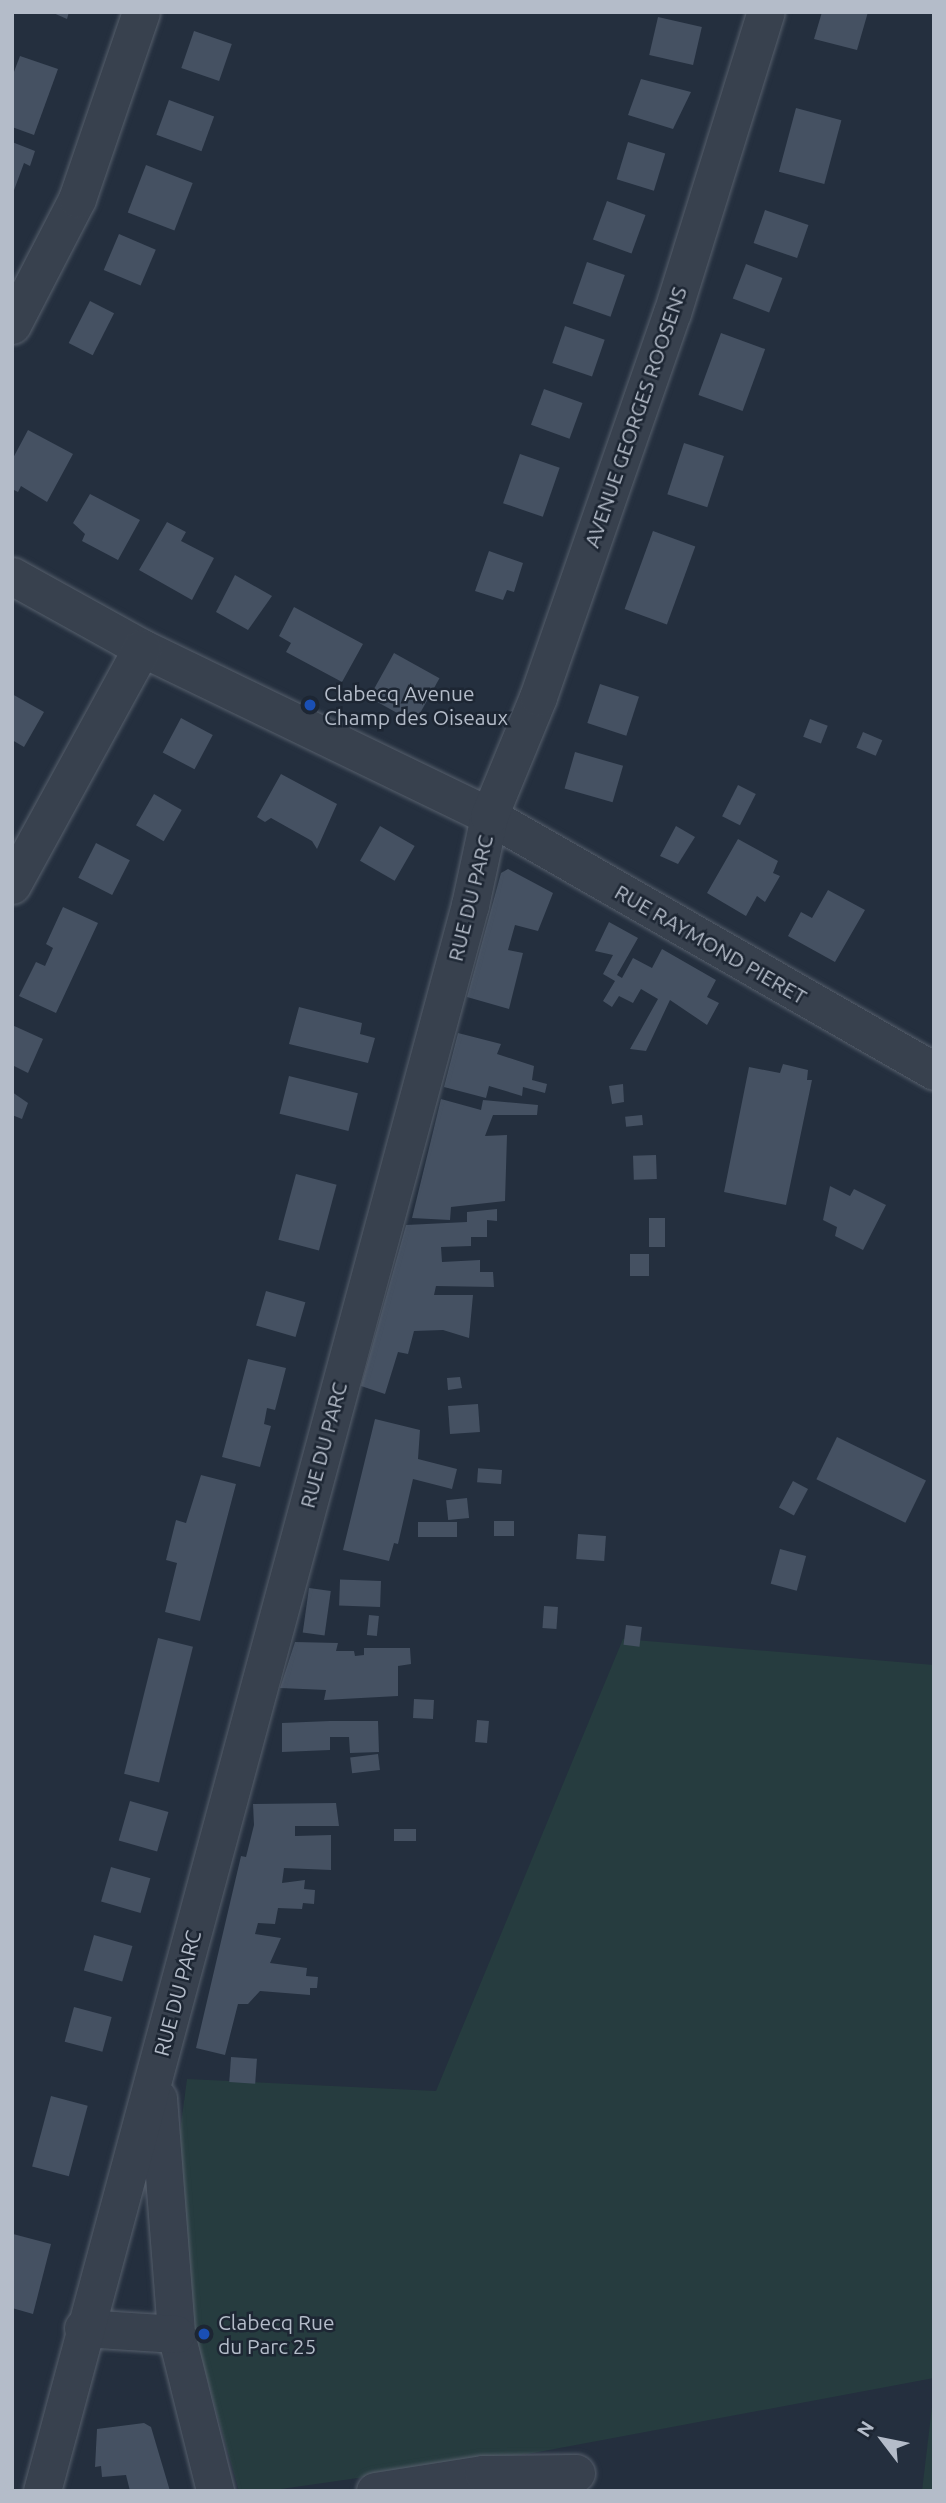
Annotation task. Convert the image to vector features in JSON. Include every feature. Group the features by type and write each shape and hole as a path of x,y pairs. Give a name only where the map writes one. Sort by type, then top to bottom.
{"street":[{"path":"12,325 77,199 141,12"},
{"name":"AVENUE GEORGES ROOSENS","path":"489,816 538,697 667,326 766,12"},
{"name":"RUE RAYMOND PIERET","path":"12,576 142,648 489,816 934,1071"},
{"path":"12,885 142,648"},
{"name":"RUE DU PARC","path":"41,2491 83,2328 156,2074 470,905 489,816"},
{"name":"RUE DU PARC","path":"156,2074 176,2334 215,2491"},
{"path":"83,2328 176,2334"},
{"path":"375,2491 483,2474 576,2473"}],"green space":[{"path":"623,1639 934,1665 934,2378 533,2453 267,2491 239,2491 192,2326 175,2169 187,2079 436,2091"},
{"path":"934,2390 934,2491 922,2491"}],"building":[{"path":"51,12 69,12 67,19"},
{"path":"822,12 868,12 857,50 814,39"},
{"path":"658,17 702,27 693,65 649,55"},
{"path":"194,31 232,44 219,81 181,68"},
{"path":"20,56 58,69 34,135 12,127 12,77"},
{"path":"641,79 691,92 673,129 628,115"},
{"path":"169,100 214,116 201,151 156,135"},
{"path":"796,108 841,120 824,184 779,172"},
{"path":"12,142 35,151 30,166 24,163 13,193"},
{"path":"628,142 665,153 654,191 617,179"},
{"path":"146,165 193,183 174,231 128,213"},
{"path":"607,201 646,215 632,254 593,240"},
{"path":"765,210 808,225 797,258 754,243"},
{"path":"119,234 156,250 141,286 104,270"},
{"path":"587,262 625,275 610,317 573,304"},
{"path":"746,264 782,278 769,313 733,299"},
{"path":"90,301 114,313 93,355 69,343"},
{"path":"565,326 605,340 592,377 552,363"},
{"path":"721,333 765,349 743,411 698,395"},
{"path":"544,389 583,403 570,439 531,425"},
{"path":"28,430 73,454 47,502 21,486 18,492 12,489 12,460"},
{"path":"684,443 724,456 707,507 667,494"},
{"path":"520,454 560,468 543,517 503,503"},
{"path":"90,494 140,520 118,560 82,541 85,534 73,523"},
{"path":"167,522 186,532 181,541 214,558 192,600 139,570"},
{"path":"653,531 695,546 667,624 625,609"},
{"path":"489,551 523,563 514,592 507,590 503,600 475,591"},
{"path":"235,575 272,596 248,630 216,612"},
{"path":"294,607 363,644 342,682 286,652 291,643 279,636"},
{"path":"394,653 439,678 415,723 369,698"},
{"path":"600,684 639,697 626,736 587,723"},
{"path":"12,694 44,712 24,747 12,740"},
{"path":"181,718 213,735 194,769 163,752"},
{"path":"810,719 828,726 821,744 803,737"},
{"path":"863,732 882,740 876,756 856,748"},
{"path":"575,752 623,766 613,802 565,789"},
{"path":"281,774 337,804 317,849 312,841 271,818 265,822 257,817"},
{"path":"738,785 756,794 740,825 722,816"},
{"path":"154,794 182,810 164,841 136,825"},
{"path":"380,826 415,846 395,881 360,861"},
{"path":"676,826 695,837 678,864 660,856"},
{"path":"738,839 778,861 773,873 780,876 765,902 757,896 746,916 707,893"},
{"path":"96,843 130,860 112,895 78,878"},
{"path":"508,869 553,893 538,931 515,925 508,950 523,953 509,1009 467,997 501,873"},
{"path":"828,890 865,910 835,962 788,936 801,912 812,918"},
{"path":"63,907 98,923 56,1013 19,996 36,962 45,966 53,948 46,944"},
{"path":"609,922 638,938 617,975 622,978 633,958 652,968 662,949 716,980 707,997 719,1003 707,1025 670,1000 646,1051 630,1049 658,999 641,989 633,1003 619,996 612,1007 603,1001 615,981 603,974 613,955 595,951"},
{"path":"299,1007 362,1023 360,1034 375,1038 368,1063 289,1044"},
{"path":"12,1025 43,1039 28,1073 12,1065"},
{"path":"458,1033 501,1044 497,1054 534,1066 532,1080 547,1084 545,1093 523,1087 522,1096 489,1086 486,1098 444,1087"},
{"path":"783,1064 808,1070 807,1080 812,1080 786,1205 724,1192 749,1067 780,1073"},
{"path":"289,1076 358,1093 348,1131 280,1114"},
{"path":"623,1084 624,1102 612,1104 609,1086"},
{"path":"12,1092 28,1103 22,1119 12,1115"},
{"path":"441,1099 481,1110 483,1100 538,1105 537,1115 493,1115 485,1136 507,1135 505,1201 451,1207 450,1220 412,1218"},
{"path":"642,1115 643,1125 626,1127 625,1117"},
{"path":"656,1155 657,1179 634,1180 633,1156"},
{"path":"296,1174 337,1185 319,1251 278,1240"},
{"path":"830,1186 850,1196 854,1189 886,1205 863,1250 835,1236 837,1227 823,1220"},
{"path":"497,1209 497,1221 487,1220 487,1237 471,1237 471,1246 441,1247 442,1262 480,1260 480,1272 493,1272 494,1287 436,1286 434,1295 473,1295 469,1338 443,1330 414,1331 408,1354 398,1352 385,1394 361,1386 406,1225 467,1222 467,1212"},
{"path":"649,1218 665,1218 665,1247 649,1247"},
{"path":"630,1254 649,1254 649,1276 630,1276"},
{"path":"266,1291 305,1302 295,1337 256,1326"},
{"path":"248,1359 286,1368 275,1410 267,1408 264,1424 271,1426 260,1467 222,1457"},
{"path":"460,1377 462,1388 448,1390 447,1378"},
{"path":"478,1404 480,1432 450,1434 448,1406"},
{"path":"375,1419 420,1430 418,1459 457,1469 452,1489 413,1479 398,1544 394,1543 389,1561 343,1550"},
{"path":"837,1437 926,1480 905,1523 816,1479"},
{"path":"478,1468 502,1470 501,1484 477,1482"},
{"path":"201,1475 236,1484 200,1621 165,1612 177,1563 166,1560 176,1520 186,1523"},
{"path":"793,1481 808,1489 794,1515 779,1507"},
{"path":"467,1498 469,1518 448,1520 446,1500"},
{"path":"494,1521 514,1521 514,1536 494,1536"},
{"path":"418,1522 457,1522 457,1537 418,1537"},
{"path":"578,1534 606,1536 604,1561 576,1559"},
{"path":"780,1549 806,1556 797,1591 771,1584"},
{"path":"340,1580 381,1581 380,1607 339,1606"},
{"path":"309,1588 331,1591 325,1636 303,1633"},
{"path":"544,1606 558,1607 556,1629 542,1628"},
{"path":"369,1615 379,1616 377,1636 367,1635"},
{"path":"626,1625 642,1627 639,1647 624,1645"},
{"path":"158,1638 193,1647 159,1783 124,1774"},
{"path":"295,1642 338,1643 336,1651 354,1651 355,1656 364,1655 364,1648 410,1648 411,1664 398,1666 398,1696 324,1700 326,1690 280,1688"},
{"path":"414,1699 434,1700 433,1719 413,1718"},
{"path":"477,1720 489,1721 487,1743 475,1742"},
{"path":"378,1721 379,1752 350,1753 349,1737 330,1737 330,1750 282,1752 282,1723"},
{"path":"378,1754 380,1770 352,1773 350,1757"},
{"path":"130,1801 168,1812 157,1851 119,1840"},
{"path":"336,1803 339,1826 295,1826 295,1836 331,1835 331,1870 284,1868 282,1883 305,1880 304,1889 315,1890 314,1904 303,1903 302,1909 278,1908 275,1924 258,1923 255,1934 281,1938 270,1963 307,1968 306,1976 318,1977 317,1988 310,1988 310,1995 260,1991 248,2004 238,2004 225,2055 196,2048 241,1856 246,1857 254,1825 253,1804"},
{"path":"394,1829 416,1829 416,1841 394,1841"},
{"path":"111,1867 150,1878 140,1913 101,1902"},
{"path":"94,1935 132,1946 122,1982 84,1971"},
{"path":"74,2007 112,2017 102,2052 65,2042"},
{"path":"231,2057 257,2059 255,2084 229,2082"},
{"path":"51,2096 88,2106 69,2176 32,2167"},
{"path":"13,2234 51,2244 33,2314 12,2308"},
{"path":"144,2423 151,2427 170,2491 130,2491 126,2475 102,2477 101,2466 95,2467 97,2429"}],"place":[{"name":"Clabecq Avenue Champ des Oiseaux","path":"310,705"},
{"name":"Clabecq Rue du Parc 25","path":"204,2334"}]}
